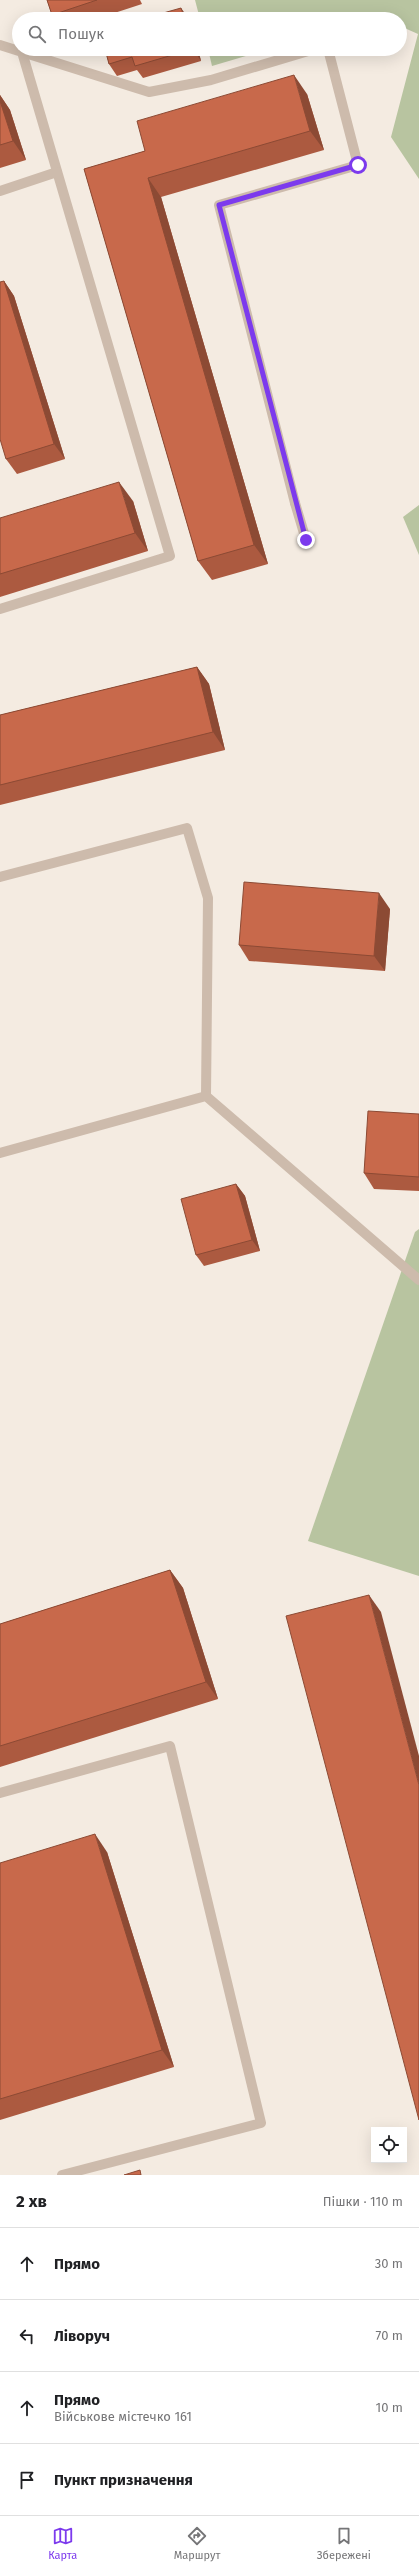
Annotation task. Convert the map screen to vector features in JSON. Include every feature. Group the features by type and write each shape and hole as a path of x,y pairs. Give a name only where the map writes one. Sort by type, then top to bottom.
{"street":[{"path":"0,45 12,49"},
{"path":"0,609 170,556 23,56"},
{"path":"35,56 149,92 211,80 292,56"},
{"path":"306,540 295,503 219,205 358,165 330,56"},
{"path":"0,191 58,172"},
{"path":"0,877 187,828 208,898 206,1096 419,1280"},
{"path":"0,1153 206,1096"},
{"path":"0,1793 170,1746 261,2123 62,2175"}],"green space":[{"path":"195,0 419,0 419,179 391,137 418,34 407,29 407,12 198,12"},
{"path":"210,56 246,56 212,66"},
{"path":"419,505 419,555 403,517"},
{"path":"419,1229 419,1576 308,1541 415,1232"}],"building":[{"path":"47,0 97,0 61,12 51,12"},
{"path":"181,8 182,12 167,12"},
{"path":"107,56 169,56 135,66 132,57 109,64"},
{"path":"294,75 310,131 148,178 254,545 198,561 84,169 145,151 137,121"},
{"path":"0,101 13,141 0,145"},
{"path":"4,281 54,444 6,459 0,439 0,282"},
{"path":"119,482 135,533 0,574 0,518"},
{"path":"197,667 213,732 0,785 0,715"},
{"path":"244,882 379,893 374,956 239,945"},
{"path":"368,1111 419,1114 419,1177 364,1173"},
{"path":"236,1184 252,1240 196,1255 181,1199"},
{"path":"170,1570 206,1682 0,1746 0,1624"},
{"path":"369,1595 419,1785 419,2120 286,1616"},
{"path":"95,1834 162,2050 0,2099 0,1863"},
{"path":"140,2170 141,2175 124,2175"}],"route":[{"path":"306,540 295,503 219,205 358,165"}]}
